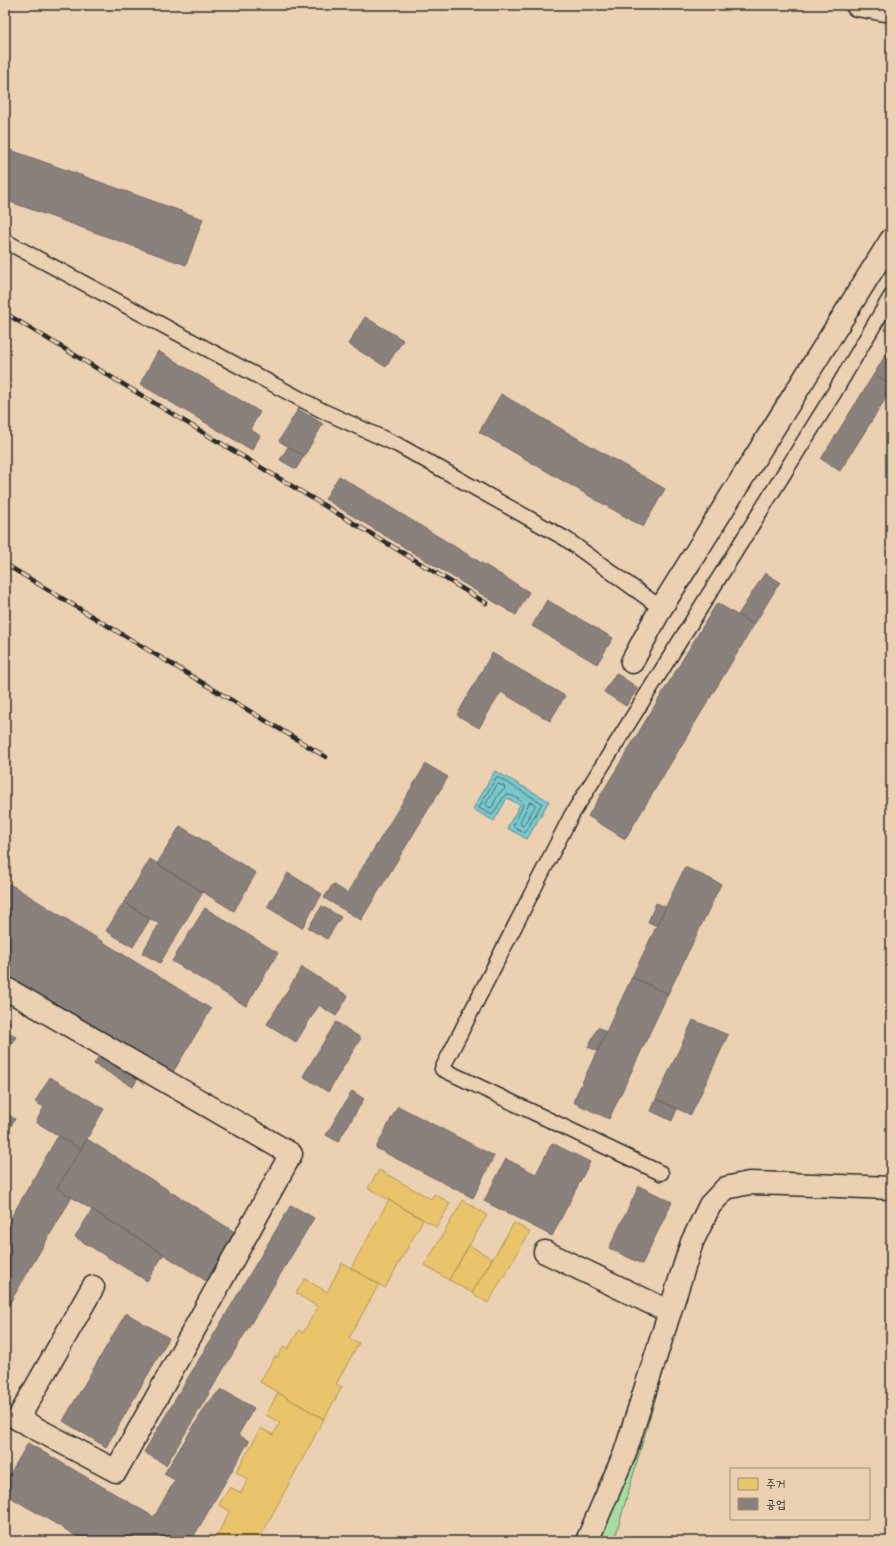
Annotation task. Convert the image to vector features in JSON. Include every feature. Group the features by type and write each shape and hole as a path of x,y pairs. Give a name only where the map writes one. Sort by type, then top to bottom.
{"street":[{"path":"857,5 891,10"},
{"path":"632,662 661,608 891,240"},
{"path":"5,988 291,1154 116,1471 18,1419 92,1287"},
{"path":"586,1541 625,1452 692,1242 710,1205 726,1188 749,1184 891,1188"},
{"path":"545,1252 670,1312"}],"lane":[{"path":"5,241 323,411 398,445 566,539 661,608"},
{"path":"661,1173 442,1069 571,816 834,393 891,296"}],"green space":[{"path":"700,1245 614,1541 597,1541"}],"water":[{"path":"495,771 549,801 527,839 507,828 520,805 507,798 494,821 473,809"}],"building: 주거":[{"path":"379,1170 431,1199 434,1194 450,1203 437,1227 368,1188"},
{"path":"389,1200 423,1220 385,1288 351,1268"},
{"path":"463,1200 487,1215 449,1280 425,1265"},
{"path":"514,1223 530,1232 488,1303 472,1293"},
{"path":"469,1245 492,1259 472,1293 449,1280"},
{"path":"342,1263 379,1284 349,1338 359,1343 336,1384 342,1387 324,1419 260,1382 275,1356 277,1358 284,1346 288,1349 299,1330 303,1333 318,1307 296,1293 305,1279 327,1292"},
{"path":"278,1393 324,1419 258,1541 214,1541 230,1511 219,1505 230,1487 241,1493 248,1479 236,1472 261,1428 273,1435 280,1423 266,1415"}],"building: 공업":[{"path":"5,148 203,219 186,265 5,200"},
{"path":"365,317 403,340 386,367 348,344"},
{"path":"891,346 891,385 874,374"},
{"path":"158,351 260,412 250,429 260,436 252,450 140,384"},
{"path":"874,374 891,385 891,390 840,471 821,459"},
{"path":"501,394 665,489 643,527 479,432"},
{"path":"298,409 323,424 304,456 279,441"},
{"path":"288,447 304,456 296,469 280,460"},
{"path":"339,476 529,592 516,615 325,499"},
{"path":"765,573 780,582 754,625 738,615"},
{"path":"547,600 613,638 597,664 532,626"},
{"path":"717,603 754,625 625,839 588,816"},
{"path":"492,653 565,696 550,721 501,692 479,728 457,715"},
{"path":"616,673 638,688 626,706 604,692"},
{"path":"426,764 448,777 361,920 324,898 333,884 347,893"},
{"path":"180,826 256,873 234,911 157,864"},
{"path":"150,859 203,892 160,963 142,953 159,924 124,902"},
{"path":"685,867 721,884 668,994 632,977"},
{"path":"288,873 322,894 302,928 267,907"},
{"path":"5,881 211,1009 170,1077 5,975"},
{"path":"124,902 150,919 133,947 106,931"},
{"path":"656,903 666,907 657,926 648,922"},
{"path":"322,906 341,917 327,939 308,928"},
{"path":"205,908 278,953 246,1006 172,961"},
{"path":"302,967 348,996 336,1016 319,1005 296,1042 267,1024"},
{"path":"632,977 668,994 609,1119 573,1102"},
{"path":"5,1019 10,1022 5,1031"},
{"path":"693,1020 728,1035 691,1115 656,1099"},
{"path":"336,1022 361,1038 328,1092 303,1076"},
{"path":"598,1027 606,1032 598,1051 588,1047"},
{"path":"6,1030 16,1037 5,1056 5,1031"},
{"path":"104,1047 143,1069 133,1087 94,1064"},
{"path":"50,1077 104,1109 81,1149 36,1122 44,1107 35,1102"},
{"path":"352,1091 364,1099 338,1142 326,1135"},
{"path":"656,1099 677,1109 672,1121 651,1111"},
{"path":"398,1106 494,1156 473,1198 376,1148"},
{"path":"5,1113 15,1119 5,1136"},
{"path":"58,1136 81,1149 57,1188 72,1197 5,1311 5,1228"},
{"path":"87,1139 238,1234 208,1282 57,1188"},
{"path":"552,1143 590,1162 552,1236 484,1201 506,1159 536,1174"},
{"path":"639,1186 672,1202 642,1264 609,1248"},
{"path":"291,1205 314,1218 166,1465 144,1452"},
{"path":"92,1210 164,1254 147,1281 75,1237"},
{"path":"126,1313 169,1338 106,1447 63,1421"},
{"path":"221,1389 254,1408 238,1435 249,1441 191,1541 85,1541 5,1494 5,1483 28,1443 154,1517 175,1480 164,1474 208,1403"}],"railway":[{"path":"5,313 486,603"},
{"path":"5,564 326,757"}]}
